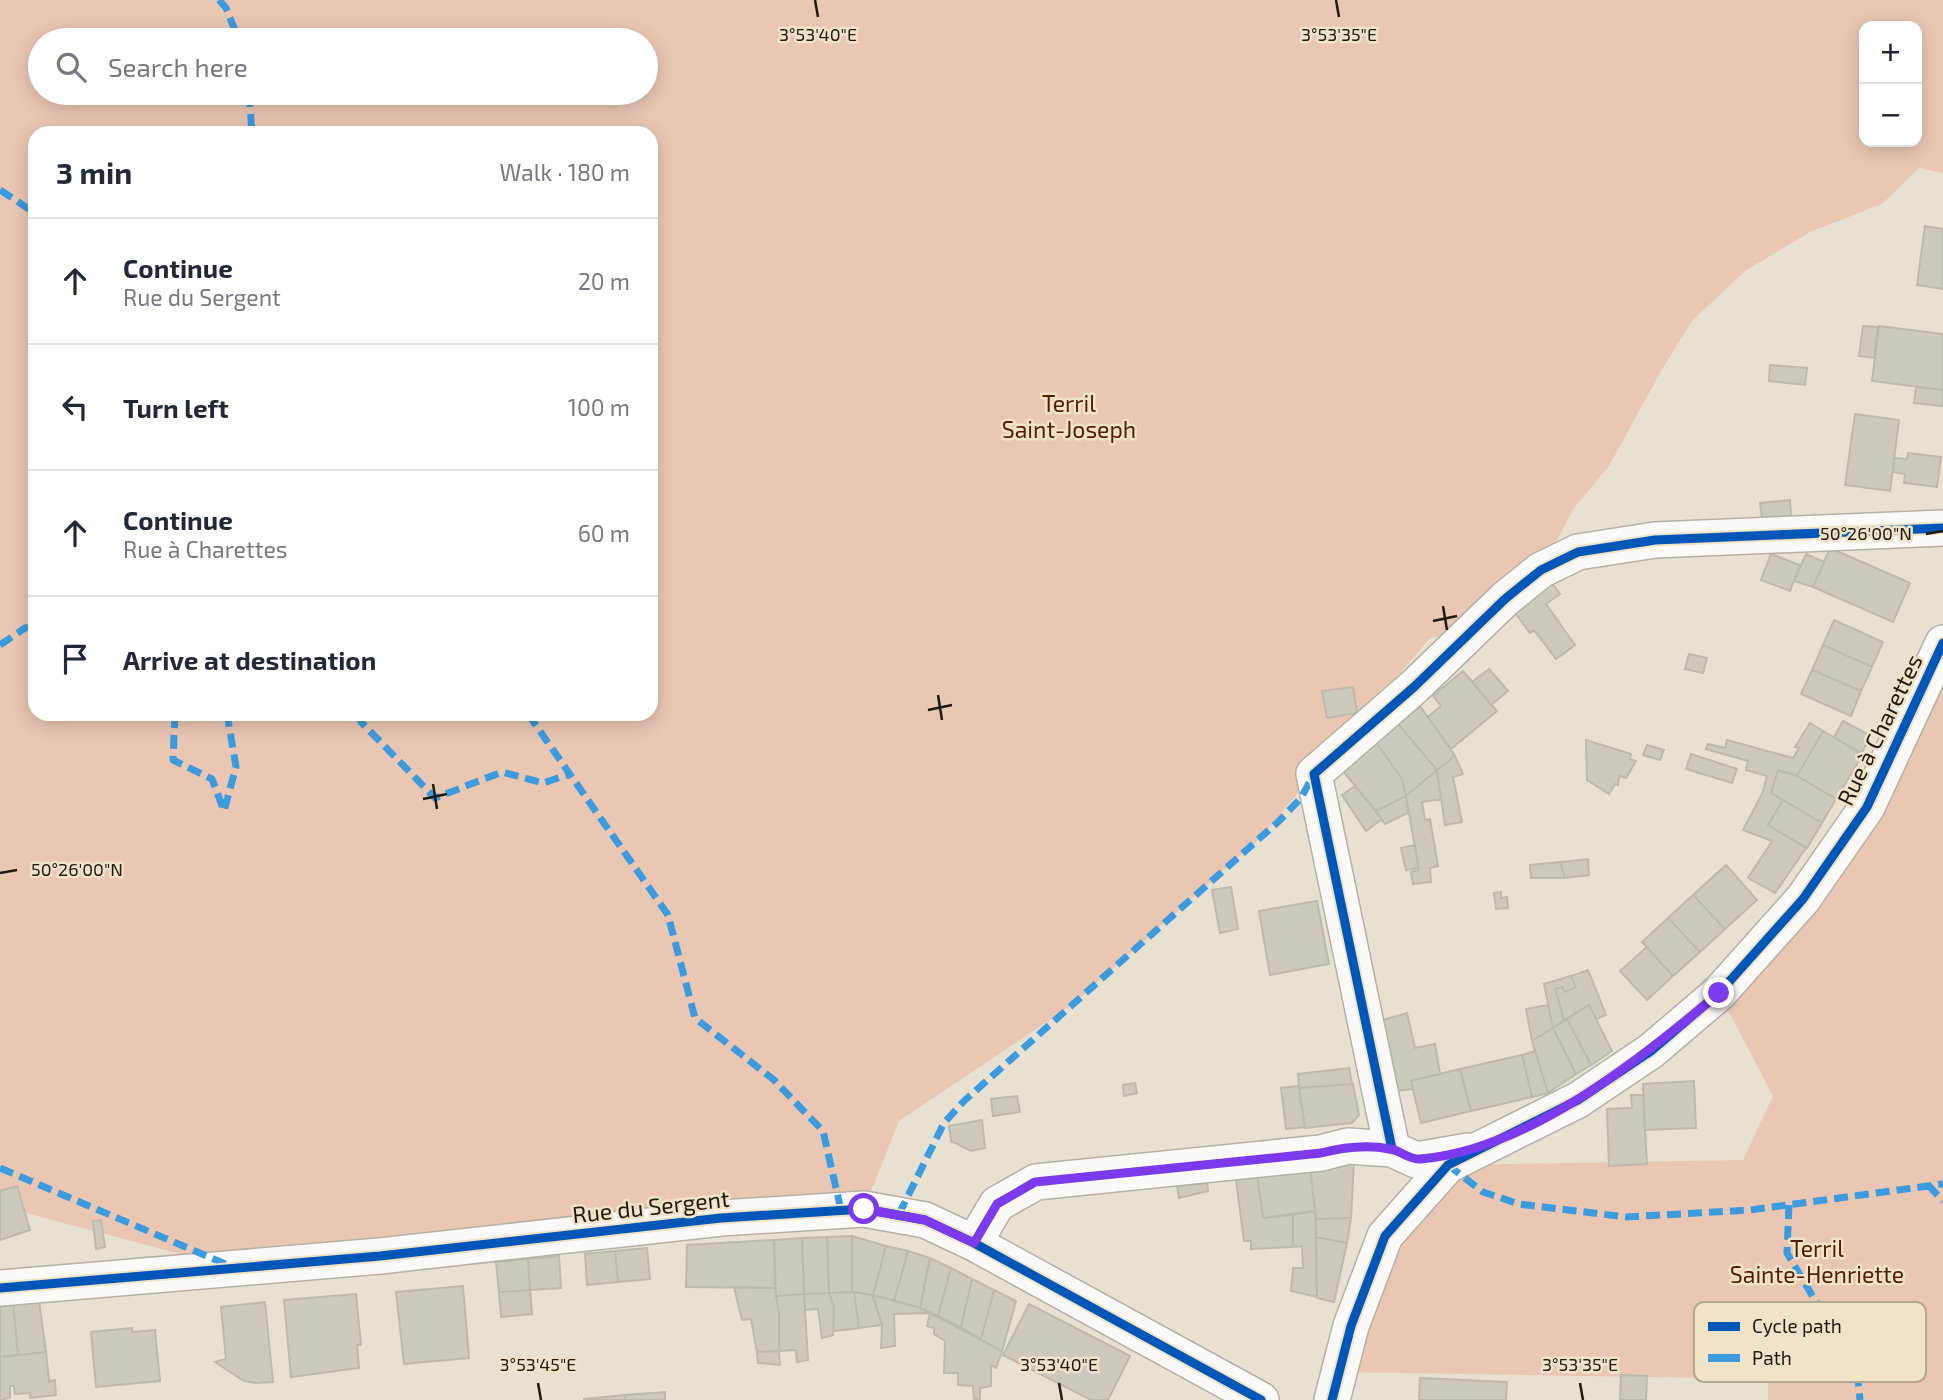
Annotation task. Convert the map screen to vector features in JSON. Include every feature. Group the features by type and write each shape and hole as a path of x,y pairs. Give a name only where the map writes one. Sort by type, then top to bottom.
{"street":[{"path":"1392,1149 1314,774 1414,687 1514,592 1541,570 1578,552 1655,540 1943,528"},
{"name":"Rue à Charettes","path":"1332,1400 1352,1326 1385,1236 1448,1165 1578,1100 1651,1051 1719,993 1803,898 1867,807 1943,643"},
{"path":"974,1243 997,1204 1035,1182 1321,1153 1348,1146 1392,1149 1416,1160 1475,1150"},
{"name":"Rue du Sergent","path":"0,1288 240,1270 721,1218 852,1210 925,1220 974,1243 1261,1400"}],"green space":[{"name":"Terril Saint-Joseph","path":"0,0 1943,0 1943,173 1919,168 1882,204 1810,232 1745,271 1692,321 1609,466 1574,508 1541,570 1473,630 1430,638 1259,839 1072,1005 899,1121 864,1209 240,1270 0,1206"},
{"name":"Terril Sainte-Henriette","path":"1943,643 1943,1400 1768,1400 1768,1382 1926,1382 1926,1302 1694,1302 1694,1378 1339,1372 1351,1326 1448,1165 1743,1160 1773,1096 1719,993 1803,899"}],"building":[{"path":"1925,226 1943,229 1943,289 1917,285"},
{"path":"1863,326 1878,327 1874,358 1859,356"},
{"path":"1879,326 1943,334 1943,390 1872,381"},
{"path":"1770,365 1807,368 1805,385 1769,381"},
{"path":"1916,387 1943,390 1943,406 1914,403"},
{"path":"1855,414 1899,420 1890,491 1845,485"},
{"path":"1908,453 1941,457 1937,487 1904,483 1905,474 1893,472 1894,458 1907,459"},
{"path":"1790,500 1791,516 1762,519 1760,503"},
{"path":"1830,548 1910,583 1893,622 1813,587"},
{"path":"1771,554 1800,565 1790,591 1761,580"},
{"path":"1806,554 1824,562 1813,587 1794,581"},
{"path":"1551,582 1560,594 1546,604 1575,645 1556,659 1534,630 1530,633 1513,610"},
{"path":"1834,620 1883,642 1872,667 1823,645"},
{"path":"1823,645 1872,667 1861,691 1812,670"},
{"path":"1689,654 1707,658 1703,673 1685,669"},
{"path":"1489,669 1508,691 1491,705 1472,682"},
{"path":"1812,670 1861,691 1851,716 1801,694"},
{"path":"1463,671 1497,711 1451,749 1428,717 1441,706 1433,696"},
{"path":"1353,687 1357,713 1327,718 1322,691"},
{"path":"1420,706 1455,756 1437,770 1398,724"},
{"path":"1843,721 1871,736 1861,754 1834,737"},
{"path":"1810,723 1823,731 1797,776 1778,770 1771,793 1783,800 1768,825 1806,848 1775,893 1748,878 1772,841 1743,830 1763,792 1767,776 1746,770 1748,761 1706,749 1708,744 1725,748 1727,740 1793,758 1799,748 1795,747"},
{"path":"1398,724 1437,770 1406,796 1402,779 1376,742"},
{"path":"1823,731 1863,754 1836,799 1797,776"},
{"path":"1586,740 1631,754 1630,759 1636,761 1626,778 1619,776 1618,785 1615,784 1609,794 1587,780"},
{"path":"1376,742 1402,779 1406,796 1376,811 1343,771"},
{"path":"1647,745 1664,750 1660,760 1643,755"},
{"path":"1691,754 1737,769 1732,783 1686,769"},
{"path":"1455,756 1463,774 1453,777 1462,822 1445,825 1437,770"},
{"path":"1437,770 1441,799 1422,802 1425,820 1430,819 1438,866 1430,868 1431,882 1413,884 1411,872 1419,870 1406,796"},
{"path":"1778,770 1797,776 1836,799 1822,823 1771,793"},
{"path":"1355,786 1382,819 1366,831 1342,795"},
{"path":"1406,796 1408,813 1385,824 1376,811"},
{"path":"1783,800 1822,823 1807,848 1768,825"},
{"path":"1415,845 1418,868 1406,870 1401,848"},
{"path":"1588,859 1589,875 1565,878 1560,862"},
{"path":"1560,862 1565,878 1531,878 1530,865"},
{"path":"1726,865 1757,900 1725,929 1693,895"},
{"path":"1231,887 1238,929 1220,933 1212,890"},
{"path":"1501,892 1501,898 1507,897 1508,908 1496,909 1494,893"},
{"path":"1693,895 1725,929 1700,952 1668,918"},
{"path":"1317,901 1329,964 1270,975 1259,911"},
{"path":"1668,918 1700,952 1673,976 1642,942"},
{"path":"1647,947 1673,976 1647,1000 1620,971"},
{"path":"1588,970 1606,1015 1596,1019 1589,1005 1564,1020 1555,989 1562,987 1565,992 1576,987 1571,976"},
{"path":"1571,976 1576,987 1565,992 1562,987 1555,989 1564,1020 1553,1028 1544,984"},
{"path":"1548,1005 1553,1028 1532,1041 1526,1009"},
{"path":"1589,1005 1612,1051 1591,1065 1567,1019"},
{"path":"1407,1013 1415,1048 1435,1044 1440,1074 1411,1081 1413,1089 1398,1091 1383,1020"},
{"path":"1567,1019 1591,1065 1576,1074 1553,1028"},
{"path":"1553,1028 1576,1074 1548,1093 1532,1041"},
{"path":"1535,1051 1548,1093 1532,1097 1522,1055"},
{"path":"1522,1055 1532,1097 1471,1111 1460,1069"},
{"path":"1349,1068 1352,1084 1299,1088 1305,1127 1286,1129 1281,1088 1299,1086 1298,1074"},
{"path":"1460,1069 1471,1111 1421,1123 1411,1081"},
{"path":"1694,1081 1696,1128 1645,1130 1643,1084"},
{"path":"1135,1083 1137,1093 1124,1096 1123,1085"},
{"path":"1353,1084 1359,1115 1352,1123 1305,1128 1299,1088"},
{"path":"1631,1095 1643,1095 1647,1164 1609,1166 1607,1109 1632,1108"},
{"path":"1017,1096 1020,1112 993,1116 991,1099"},
{"path":"982,1120 985,1148 971,1151 951,1141 949,1126"},
{"path":"1354,1161 1351,1218 1316,1219 1310,1167"},
{"path":"1310,1167 1315,1211 1263,1218 1257,1175"},
{"path":"1257,1175 1263,1218 1293,1215 1293,1247 1251,1249 1251,1241 1244,1241 1236,1180"},
{"path":"1207,1183 1208,1191 1179,1198 1177,1186"},
{"path":"17,1186 30,1230 0,1240 0,1191"},
{"path":"1315,1211 1317,1297 1291,1291 1293,1268 1303,1268 1302,1246 1293,1247 1293,1215"},
{"path":"1351,1218 1347,1243 1316,1237 1316,1219"},
{"path":"101,1220 105,1247 96,1249 93,1221"},
{"path":"852,1236 852,1292 829,1293 827,1237"},
{"path":"852,1236 886,1246 873,1295 852,1292"},
{"path":"827,1237 829,1293 804,1294 802,1238"},
{"path":"1316,1237 1347,1243 1334,1302 1317,1298"},
{"path":"802,1238 804,1294 776,1296 774,1240"},
{"path":"774,1240 775,1288 686,1287 687,1245"},
{"path":"886,1246 908,1251 894,1301 873,1295"},
{"path":"647,1248 650,1279 618,1282 615,1251"},
{"path":"615,1251 618,1282 587,1285 585,1254"},
{"path":"908,1251 930,1258 920,1308 894,1301"},
{"path":"559,1256 561,1288 530,1290 528,1259"},
{"path":"930,1258 951,1268 938,1316 920,1308"},
{"path":"528,1259 530,1290 499,1292 496,1262"},
{"path":"951,1268 972,1279 961,1327 938,1316"},
{"path":"972,1279 994,1290 981,1339 961,1327"},
{"path":"463,1286 469,1358 404,1364 396,1292"},
{"path":"734,1287 775,1288 779,1313 779,1351 757,1352 751,1319 742,1320"},
{"path":"530,1290 532,1314 501,1317 499,1292"},
{"path":"994,1290 1016,1301 1002,1351 981,1339"},
{"path":"854,1292 859,1328 833,1331 834,1307 829,1293"},
{"path":"854,1292 872,1295 882,1325 859,1328"},
{"path":"829,1293 834,1307 833,1335 822,1338 818,1309 805,1310 804,1294"},
{"path":"356,1294 361,1345 357,1345 359,1368 291,1377 284,1300"},
{"path":"804,1294 808,1360 797,1362 796,1350 779,1351 776,1296"},
{"path":"873,1295 918,1307 930,1313 894,1314 895,1346 881,1348 882,1325"},
{"path":"39,1301 46,1352 18,1355 13,1303"},
{"path":"265,1302 273,1382 244,1381 215,1362 226,1359 221,1307"},
{"path":"13,1303 18,1355 0,1357 0,1304"},
{"path":"1029,1304 1130,1356 1108,1400 1091,1400 1003,1355"},
{"path":"930,1313 1002,1351 996,1368 991,1365 991,1386 980,1388 980,1399 974,1399 973,1386 958,1385 958,1373 944,1373 945,1341 934,1334 934,1328 927,1326"},
{"path":"132,1328 132,1332 155,1330 160,1381 96,1387 91,1332"},
{"path":"779,1351 780,1365 758,1363 757,1352"},
{"path":"46,1352 49,1381 55,1380 56,1395 30,1398 30,1393 15,1394 14,1386 10,1386 10,1398 0,1400 0,1357"},
{"path":"1621,1375 1647,1376 1646,1400 1620,1400"},
{"path":"1420,1378 1507,1382 1506,1400 1419,1400"},
{"path":"665,1392 665,1400 625,1400 625,1395"},
{"path":"625,1395 625,1400 584,1400 584,1399"}],"marked path":[{"path":"219,0 226,8 234,28"},
{"path":"250,105 251,126"},
{"path":"0,190 28,208"},
{"path":"0,645 28,627"},
{"path":"175,721 173,760 212,779 224,811 236,767 228,721"},
{"path":"361,721 435,798 502,772 543,783 570,774"},
{"path":"533,721 668,915 695,1018 774,1080 823,1131 841,1210"},
{"path":"899,1214 944,1123 964,1101 1278,822 1301,798 1314,774"},
{"path":"1448,1165 1483,1192 1519,1204 1626,1217 1750,1210 1943,1184"},
{"path":"0,1168 230,1266"},
{"path":"1928,1185 1943,1201"},
{"path":"1789,1205 1787,1253 1816,1302"},
{"path":"1858,1382 1860,1400"}],"cycle path":[{"path":"1392,1149 1314,774 1414,687 1505,599 1541,570 1578,552 1655,540 1943,528"},
{"path":"1332,1400 1351,1326 1385,1236 1448,1165 1578,1100 1651,1051 1719,993 1803,899 1867,807 1943,643"},
{"path":"0,1288 380,1256 721,1218 864,1209 925,1220 974,1243 1261,1400"}],"route":[{"path":"864,1209 925,1220 974,1243 997,1204 1035,1182 1321,1153 1348,1146 1392,1149 1416,1160 1475,1150 1578,1100 1651,1051 1719,993"}]}
